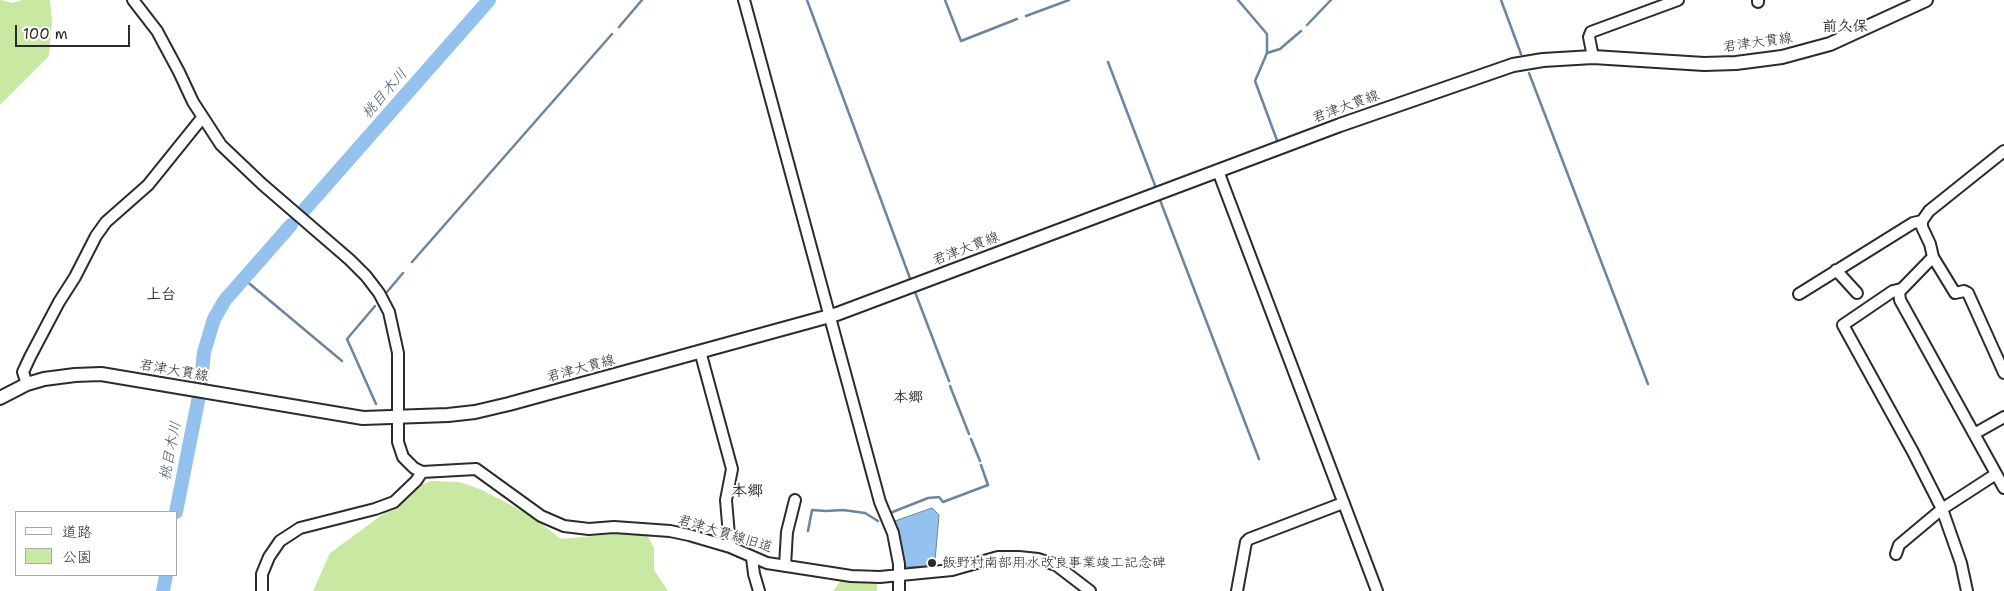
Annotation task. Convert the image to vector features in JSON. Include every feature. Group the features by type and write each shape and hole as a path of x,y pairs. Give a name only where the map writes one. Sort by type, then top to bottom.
{"main road":[{"name":"君津大貫線","path":"0,398 27,384 44,379 101,374 363,418 475,412 828,317 1375,112 1513,65 1543,60 1593,57 1704,64 1736,63 1782,57 1830,44 1926,0"}],"street":[{"path":"133,0 157,31 202,118 221,145 262,184 350,260 379,292 389,312 398,354 398,442 403,457 414,468 422,472 416,481 394,502 375,509 300,528 280,541 269,557 262,574 262,591"},
{"path":"744,0 828,317 880,502 893,533 899,575 899,591"},
{"path":"1593,57 1589,37 1591,32 1678,0"},
{"path":"27,384 23,372 58,302 75,277 96,236 106,222 148,185 202,118"},
{"path":"1799,294 1913,223 1922,221 1937,204 2004,151"},
{"path":"1218,171 1377,591"},
{"path":"1922,221 1922,227 1930,244 1933,257 1955,293 1967,292 2004,373"},
{"path":"1933,257 1901,289 1893,291 1843,325 1914,452 1942,509 1962,563 1967,591"},
{"path":"1836,270 1857,293"},
{"path":"1901,289 1900,300 2004,488"},
{"path":"1994,350 2004,345"},
{"path":"700,352 732,469 726,500 730,547"},
{"path":"1974,434 2004,417"},
{"name":"君津大貫線旧道","path":"422,472 476,469 541,516 564,526 589,529 614,527 670,531 730,547 767,563 851,576 899,575 952,570 998,557 1019,557 1038,559 1056,565 1090,591"},
{"path":"1896,554 1899,545 1942,509 1996,474"},
{"path":"785,566 787,532 795,500"},
{"path":"1237,591 1246,542 1249,539 1343,503"},
{"path":"752,558 759,591"}],"green space":[{"path":"0,0 13,3 22,0 50,0 52,21 49,56 0,105"},
{"path":"431,481 459,482 480,489 530,515 561,539 645,531 654,548 654,570 668,591 313,591 330,553 405,498 418,486"},
{"path":"843,578 875,580 877,591 833,591"}],"water":[{"path":"932,508 939,515 935,561 930,562 930,566 907,567 903,562 894,524 895,521"}],"waterway":[{"name":"桃目木川","path":"305,209 489,0"},
{"path":"619,27 642,0"},
{"path":"807,0 911,281"},
{"path":"945,0 961,41 1017,19"},
{"path":"1026,16 1069,0"},
{"path":"1238,0 1267,34 1267,53 1280,49 1301,31"},
{"path":"1307,25 1331,0"},
{"path":"1501,0 1521,54"},
{"path":"412,262 612,34"},
{"path":"1267,53 1255,81 1278,143"},
{"path":"1108,62 1156,188"},
{"path":"1529,73 1648,384"},
{"path":"1160,200 1259,459"},
{"name":"桃目木川","path":"201,382 204,352 214,319 225,300 291,225"},
{"path":"387,292 403,273"},
{"path":"244,279 342,361"},
{"path":"915,292 949,381"},
{"path":"375,306 347,339 376,404"},
{"path":"950,386 969,434"},
{"name":"桃目木川","path":"176,511 199,396"},
{"path":"971,439 980,461"},
{"path":"890,513 928,498 939,497 943,502 988,485 981,465"},
{"path":"808,531 812,510 843,510 865,513 878,521"},
{"name":"桃目木川","path":"163,591 166,576"}],"place":[{"name":"飯野村南部用水改良事業竣工記念碑","path":"932,563"}],"district":[{"name":"前久保","path":"1845,27"},
{"name":"上台","path":"161,295"},
{"name":"本郷","path":"908,398"},
{"name":"本郷","path":"747,492"}]}
